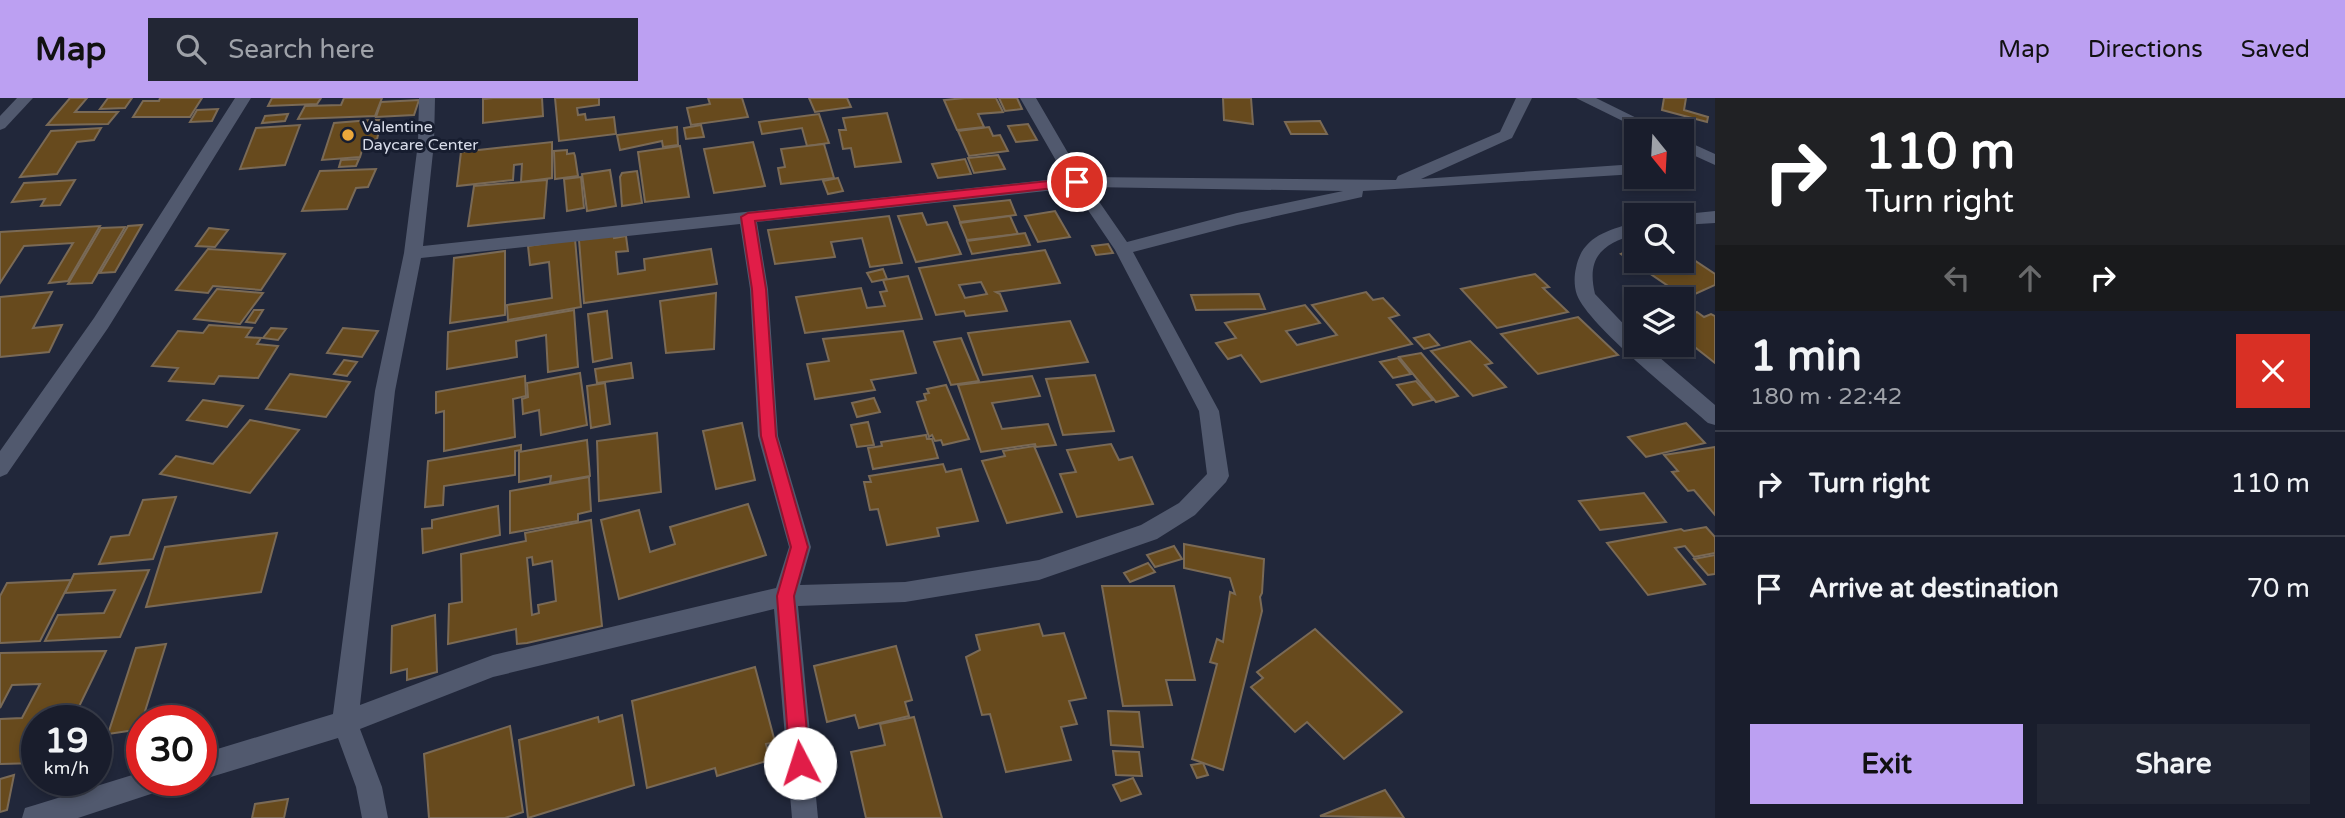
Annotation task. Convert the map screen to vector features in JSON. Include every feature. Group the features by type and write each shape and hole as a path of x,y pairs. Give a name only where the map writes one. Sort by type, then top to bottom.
{"street":[{"path":"0,125 25,98"},
{"path":"0,468 102,323 243,98"},
{"path":"375,818 369,787 345,723 386,391 413,253 426,143 427,98"},
{"path":"217,762 345,723 493,666 785,596 905,592 1039,570 1149,532 1187,509 1218,476 1209,411 1123,249 1077,182 1028,98"},
{"path":"1123,249 1237,219 1390,186 1506,135 1524,98"},
{"path":"1584,98 1629,119"},
{"path":"1694,150 1712,158"},
{"path":"1694,160 1712,158"},
{"path":"413,253 1077,182 1390,186 1624,170"},
{"path":"748,217 759,289 768,436 800,547 785,596 805,818"},
{"path":"1694,218 1715,217"},
{"path":"1624,232 1603,239 1590,255 1583,272 1587,297 1625,336 1715,417"},
{"path":"35,818 126,790"}],"building":[{"path":"70,98 87,98 75,112 118,112 108,124 47,125"},
{"path":"108,98 132,98 125,108 100,109"},
{"path":"160,98 202,98 190,117 133,117 143,101 159,101"},
{"path":"272,98 321,98 317,104 268,106"},
{"path":"344,98 382,98 375,116 298,119 305,106 341,105"},
{"path":"542,98 543,116 483,123 483,99"},
{"path":"555,98 599,98 599,105 577,108 578,115 585,114 586,120 614,117 616,134 559,141"},
{"path":"708,98 742,98 748,117 691,125 687,108 710,104"},
{"path":"809,98 847,98 851,107 815,112"},
{"path":"996,98 1003,112 978,114 984,127 957,130 944,100"},
{"path":"999,98 1017,98 1022,109 1005,111"},
{"path":"1223,98 1251,98 1253,124 1224,120"},
{"path":"1664,98 1686,98 1684,110 1708,117 1707,122 1662,110"},
{"path":"419,100 414,115 376,117 381,102"},
{"path":"218,109 212,121 190,122 197,110"},
{"path":"887,113 901,162 855,167 851,148 843,149 839,130 846,130 843,118"},
{"path":"288,114 285,121 262,123 265,116"},
{"path":"819,114 829,143 807,146 802,128 762,134 759,122"},
{"path":"382,120 377,139 364,144 360,157 322,160 334,123"},
{"path":"1320,121 1327,134 1291,134 1285,122"},
{"path":"1028,124 1037,140 1016,142 1008,126"},
{"path":"300,125 285,165 240,169 256,128"},
{"path":"701,125 704,137 686,139 684,128"},
{"path":"677,127 678,145 663,147 662,141 620,150 617,135"},
{"path":"989,127 993,136 1000,135 1008,151 969,156 958,131"},
{"path":"101,128 94,140 77,142 57,174 20,177 51,131"},
{"path":"552,142 552,178 521,182 522,164 514,165 513,180 457,186 461,152"},
{"path":"753,142 765,186 714,193 704,149"},
{"path":"824,144 834,178 781,184 778,168 785,167 781,149"},
{"path":"680,146 689,197 645,202 638,152"},
{"path":"567,150 567,154 574,153 578,176 555,179 554,151"},
{"path":"998,155 1005,169 974,173 968,158"},
{"path":"359,159 356,166 339,167 341,160"},
{"path":"965,159 971,174 938,178 932,164"},
{"path":"376,169 368,187 356,188 347,209 302,211 320,171"},
{"path":"610,170 616,206 587,211 582,174"},
{"path":"637,171 642,203 622,206 620,177 622,173"},
{"path":"581,177 584,208 567,211 564,179"},
{"path":"838,178 843,191 828,194 823,181"},
{"path":"75,180 60,205 41,206 45,199 12,202 24,183"},
{"path":"547,180 544,218 468,226 474,186"},
{"path":"1010,200 1016,215 960,222 954,206"},
{"path":"1055,211 1070,237 1038,242 1025,216"},
{"path":"922,213 927,225 947,222 961,254 916,262 898,216"},
{"path":"889,216 902,263 870,267 862,238 831,242 835,257 775,264 768,230"},
{"path":"1010,216 1018,234 967,240 960,223"},
{"path":"142,225 115,272 100,273 128,226"},
{"path":"100,226 68,281 49,283 73,243 24,246 0,283 0,232"},
{"path":"125,227 92,283 68,284 101,228"},
{"path":"209,228 228,230 215,247 196,246"},
{"path":"1025,233 1030,245 972,254 967,241"},
{"path":"613,235 614,238 626,236 628,251 616,252 618,274 645,270 644,259 711,249 717,284 584,303 579,240"},
{"path":"575,239 581,307 508,320 507,305 552,298 549,262 530,265 528,246"},
{"path":"1108,244 1113,253 1096,255 1092,246"},
{"path":"208,249 285,254 261,290 213,286 208,293 176,290"},
{"path":"1045,250 1060,283 996,292 1000,294 1007,311 966,316 964,311 936,315 919,268","holes":["981,282 987,294 965,298 959,285"]},
{"path":"505,251 505,315 450,323 454,258"},
{"path":"1694,260 1715,274 1715,285 1694,294 1694,287 1670,287 1649,273 1694,273"},
{"path":"883,269 887,279 872,282 867,273"},
{"path":"1535,274 1549,287 1543,288 1568,312 1497,328 1461,289"},
{"path":"908,276 922,319 805,333 796,297 861,288 867,308 885,306 880,292 887,291 883,280"},
{"path":"217,289 263,293 240,324 194,319"},
{"path":"52,292 33,328 62,325 49,352 0,357 0,297"},
{"path":"1366,292 1373,300 1383,298 1399,315 1389,318 1412,344 1261,382 1241,355 1228,359 1216,343 1236,338 1225,323 1305,305 1320,323 1286,331 1297,345 1337,335 1312,305"},
{"path":"716,293 714,349 666,353 660,301"},
{"path":"1259,294 1265,309 1196,310 1191,295"},
{"path":"254,310 263,310 255,323 246,322"},
{"path":"574,310 578,367 548,372 546,335 516,341 517,357 447,369 448,332"},
{"path":"607,311 612,358 593,362 588,314"},
{"path":"1697,312 1704,317 1711,314 1715,316 1715,363 1694,346 1694,313"},
{"path":"1578,317 1618,355 1538,374 1501,334"},
{"path":"1070,321 1088,362 983,375 968,333"},
{"path":"209,325 252,328 246,337 261,338 257,344 278,346 258,378 219,376 214,384 169,381 178,368 152,366 178,331 203,333"},
{"path":"271,328 286,329 278,340 263,338"},
{"path":"343,328 378,331 362,357 327,353"},
{"path":"903,331 916,373 871,380 875,390 815,399 807,364 829,361 823,339"},
{"path":"1429,334 1439,345 1424,349 1414,338"},
{"path":"961,338 979,381 951,385 934,342"},
{"path":"1470,341 1492,363 1485,365 1506,387 1473,396 1431,351"},
{"path":"1421,353 1458,396 1436,402 1399,357"},
{"path":"1398,358 1411,374 1393,378 1380,362"},
{"path":"344,360 357,362 347,376 334,374"},
{"path":"631,363 633,378 597,383 595,369"},
{"path":"580,373 587,425 541,435 539,410 523,414 522,399 528,397 527,383"},
{"path":"290,374 350,382 326,417 266,409"},
{"path":"1095,375 1114,431 1063,435 1046,379"},
{"path":"525,376 526,396 513,399 515,437 444,451 444,411 436,413 436,392"},
{"path":"1032,376 1040,396 992,403 1002,429 1048,424 1056,445 1036,447 1035,444 981,452 958,385"},
{"path":"1416,381 1433,400 1413,405 1397,385"},
{"path":"605,383 610,424 591,428 587,386"},
{"path":"946,385 969,439 943,445 941,440 935,441 932,435 929,437 917,402 926,400 924,394 929,393 927,389"},
{"path":"874,398 880,412 857,417 852,403"},
{"path":"203,400 243,406 227,427 187,420"},
{"path":"250,420 299,430 250,493 160,474 176,456 213,464"},
{"path":"868,422 874,445 857,447 851,425"},
{"path":"742,423 755,480 716,489 703,431"},
{"path":"1686,423 1705,443 1646,457 1628,437"},
{"path":"657,433 661,492 599,501 597,441"},
{"path":"926,435 927,439 932,439 938,458 873,469 868,448 882,446 881,442"},
{"path":"587,440 590,476 550,483 551,476 519,482 519,452"},
{"path":"1111,444 1119,460 1132,457 1153,504 1077,517 1060,474 1076,472 1067,450"},
{"path":"521,445 521,450 515,451 515,475 444,486 443,505 425,507 428,461"},
{"path":"1034,446 1062,512 1007,523 982,461 1005,456 1003,451"},
{"path":"1715,447 1715,515 1694,490 1688,491 1672,472 1678,471 1664,455"},
{"path":"943,464 946,472 961,469 978,521 937,528 939,536 887,545 878,509 870,510 864,482 871,482 869,476"},
{"path":"589,477 591,511 578,514 578,521 510,533 510,491"},
{"path":"1644,493 1666,522 1600,530 1579,501"},
{"path":"176,497 153,559 99,564 111,537 129,535 143,500"},
{"path":"748,504 766,555 619,599 601,520 639,510 650,552 675,544 670,527"},
{"path":"498,506 500,535 423,553 422,529 432,528 432,520"},
{"path":"591,520 602,626 527,643 517,644 516,629 448,644 449,604 462,602 461,554 526,541 525,533","holes":["532,557 533,565 552,561 556,601 538,605 539,613 532,615 527,558"]},
{"path":"1706,527 1715,537 1715,553 1694,557 1685,546 1675,548 1705,584 1648,595 1607,543 1681,529 1684,531"},
{"path":"277,533 261,592 146,607 165,547"},
{"path":"1184,544 1264,559 1260,597 1262,611 1223,770 1192,759 1217,664 1210,662 1217,639 1223,642 1230,592 1235,594 1230,578 1184,568"},
{"path":"1174,546 1182,559 1155,567 1147,555"},
{"path":"1715,555 1715,574 1708,575 1694,559"},
{"path":"1148,563 1155,572 1130,582 1124,573"},
{"path":"149,570 120,637 45,641 58,615 104,613 115,590 65,593 74,574"},
{"path":"71,580 40,641 0,643 0,596 7,583"},
{"path":"1102,586 1174,586 1195,680 1166,680 1172,705 1123,706"},
{"path":"435,615 437,672 407,680 407,669 391,673 392,626"},
{"path":"1039,624 1043,636 1064,633 1086,698 1069,701 1077,724 1061,727 1071,760 1006,772 990,714 982,715 966,657 980,650 976,635"},
{"path":"1315,629 1402,712 1344,759 1307,722 1295,732 1251,687 1263,678 1257,672"},
{"path":"166,644 147,705 126,705 126,731 112,733 112,722 136,648"},
{"path":"896,646 912,700 905,702 909,716 859,728 855,715 827,722 814,666"},
{"path":"106,651 80,705 29,705 40,684 12,685 0,708 0,653"},
{"path":"755,667 775,742 766,744 770,760 717,776 715,768 647,788 632,701"},
{"path":"1108,711 1139,712 1143,747 1111,745"},
{"path":"622,715 634,785 528,818 519,740 598,717 599,722"},
{"path":"914,717 942,818 866,818 851,752 885,745 880,724"},
{"path":"21,718 21,763 0,764 0,719"},
{"path":"510,726 523,812 505,818 429,818 424,754"},
{"path":"1113,751 1139,752 1142,776 1116,775"},
{"path":"1203,763 1208,775 1197,778 1191,765"},
{"path":"14,775 7,810 0,812 0,779"},
{"path":"1133,778 1141,794 1121,801 1113,785"},
{"path":"1385,790 1404,818 1320,816"},
{"path":"288,799 284,818 252,818 255,804"}],"place":[{"name":"Valentine Daycare Center","path":"348,135"}],"route":[{"path":"800,763 785,596 800,547 768,436 759,289 748,217 1077,182"}]}
